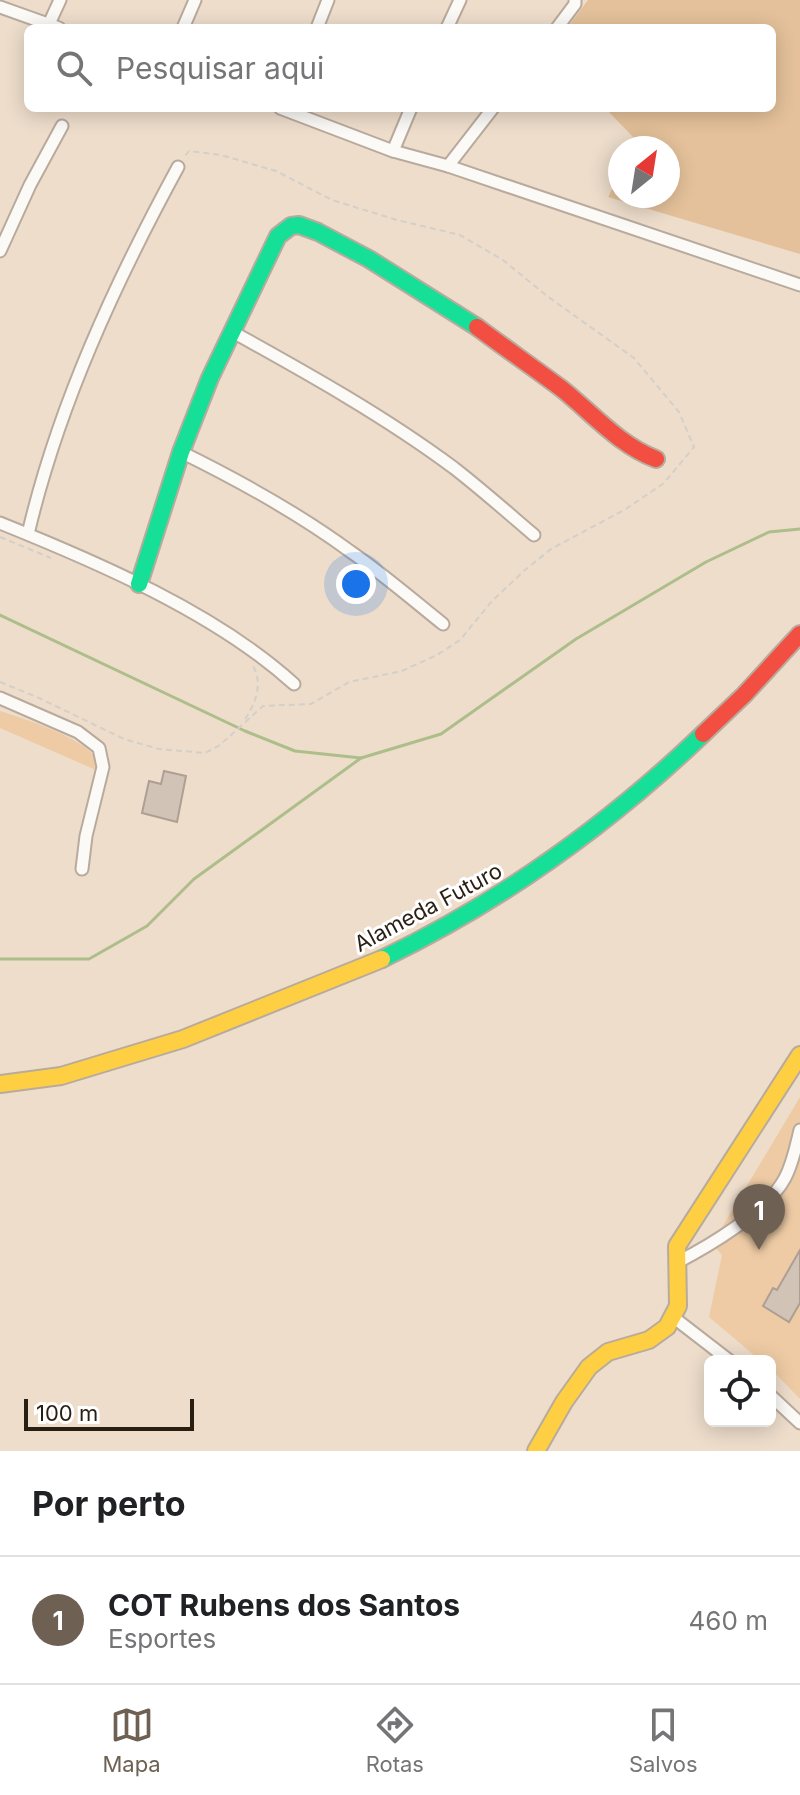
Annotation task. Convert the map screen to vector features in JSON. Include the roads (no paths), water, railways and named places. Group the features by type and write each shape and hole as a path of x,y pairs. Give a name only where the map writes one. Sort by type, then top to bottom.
{"street":[{"path":"54,24 60,0"},
{"path":"185,24 195,0"},
{"path":"319,24 328,0"},
{"path":"449,24 460,0"},
{"path":"560,24 575,0"},
{"path":"0,7 48,24"},
{"path":"292,112 393,151 448,166 800,285"},
{"path":"393,151 409,112"},
{"path":"448,166 490,112"},
{"path":"0,251 30,185 62,126"},
{"path":"28,534 38,492 92,344 178,167"},
{"path":"139,584 181,452 231,331 278,236 291,226 306,226 369,259 457,313 563,390 620,438 656,459"},
{"path":"231,331 355,401 407,435 454,468 534,535"},
{"path":"181,452 309,524 350,551 443,624"},
{"path":"0,523 139,584 243,645 276,667 294,684"},
{"name":"Alameda Futuro","path":"0,1084 61,1076 183,1039 277,1003 385,958 520,883 650,785 744,695 800,634"},
{"path":"0,698 78,732 99,748 103,767 86,836 82,869"},
{"path":"536,1451 592,1363 609,1352 652,1339 673,1317 679,1301 676,1251 684,1234 799,1063"},
{"path":"676,1263 712,1244 776,1190 790,1166 800,1130"},
{"path":"673,1317 722,1355"},
{"path":"776,1401 800,1423"}],"waterway":[{"path":"0,615 245,731 295,751 361,758 441,734 576,639 706,562 769,532 800,529"},
{"path":"0,959 89,959 147,926 194,879 361,758"}],"place":[{"name":"COT Rubens dos Santos","path":"759,1250"}]}
